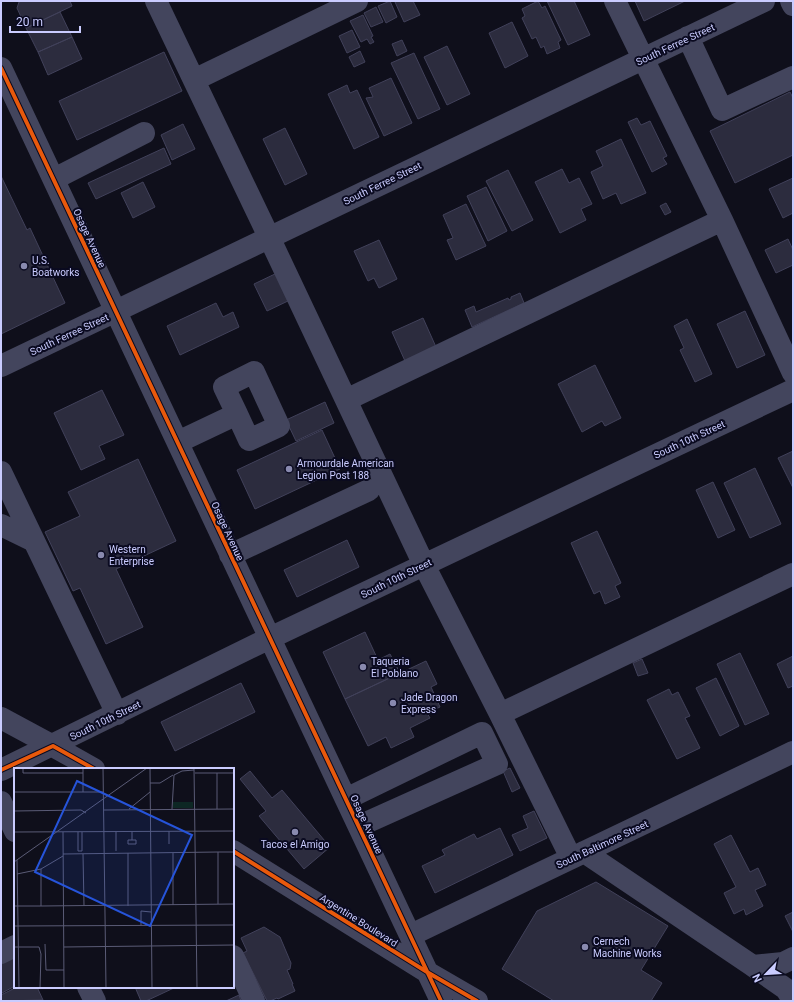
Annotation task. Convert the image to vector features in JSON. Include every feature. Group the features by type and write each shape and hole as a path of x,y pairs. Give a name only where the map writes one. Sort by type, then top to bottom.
{"street":[{"path":"156,1 424,564 500,714 577,855 753,966 789,995"},
{"path":"194,80 357,1"},
{"path":"616,1 722,220 793,373"},
{"name":"South Ferree Street","path":"1,366 764,1"},
{"path":"688,37 722,110 793,77"},
{"name":"Osage Avenue","path":"1,68 441,1001"},
{"path":"54,179 144,133"},
{"path":"346,400 722,220"},
{"name":"South 10th Street","path":"1,770 424,564 793,390"},
{"path":"178,442 237,414"},
{"path":"1,472 117,714"},
{"path":"230,555 369,490"},
{"path":"1,525 34,541"},
{"path":"500,714 793,574"},
{"path":"1,718 92,768"},
{"path":"346,800 482,733 497,764 359,826"},
{"name":"South Baltimore Street","path":"411,935 793,752"},
{"path":"1,802 14,829"},
{"name":"Argentine Boulevard","path":"234,852 427,972 477,1001"},
{"path":"1,953 14,946"},
{"path":"234,958 254,1001"},
{"path":"753,966 788,960 789,995"},
{"path":"88,988 94,1001"}],"building":[{"path":"70,1 72,6 26,28 17,8 19,2"},
{"path":"390,1 397,17 386,23 378,6"},
{"path":"413,1 420,15 404,22 395,2"},
{"path":"538,1 542,8 545,6 561,40 558,42 560,48 547,54 544,46 541,48 536,37 532,39 522,18 525,16 522,9"},
{"path":"547,1 574,1 590,35 568,45"},
{"path":"635,1 685,1 644,21"},
{"path":"376,7 383,22 371,27 364,13"},
{"path":"60,12 72,37 38,52 26,28"},
{"path":"363,15 373,36 371,37 374,42 370,44 367,39 361,42 350,21"},
{"path":"512,22 528,56 505,68 489,33"},
{"path":"352,30 360,47 347,53 339,36"},
{"path":"72,37 82,59 48,75 38,52"},
{"path":"402,40 407,51 397,56 392,44"},
{"path":"447,46 470,94 447,105 424,57"},
{"path":"360,51 365,62 354,67 349,57"},
{"path":"164,52 182,91 77,140 59,101"},
{"path":"414,53 440,109 418,119 391,63"},
{"path":"391,78 412,123 384,136 366,98 373,97 369,88"},
{"path":"347,85 350,93 357,90 379,137 354,149 328,94"},
{"path":"790,92 793,98 793,155 735,183 710,131"},
{"path":"637,118 641,125 650,121 667,156 663,158 667,164 652,172 628,122"},
{"path":"183,124 195,149 172,160 161,135"},
{"path":"285,128 307,174 285,185 263,139"},
{"path":"621,139 646,193 621,204 616,193 603,199 591,172 603,166 596,151"},
{"path":"164,148 171,164 96,199 88,183"},
{"path":"562,169 569,183 579,178 592,204 581,209 586,220 560,233 535,182"},
{"path":"508,170 533,220 512,231 486,181"},
{"name":"U.S. Boatworks","path":"1,176 27,230 30,228 65,303 1,334"},
{"path":"793,178 793,213 783,218 769,189"},
{"path":"143,182 155,207 133,218 121,193"},
{"path":"486,187 507,231 488,241 467,196"},
{"path":"666,203 671,212 665,215 660,206"},
{"path":"466,204 486,246 456,260 447,240 453,238 443,215"},
{"path":"788,239 793,250 793,265 776,273 765,250"},
{"path":"379,240 397,279 379,288 374,278 368,281 354,251"},
{"path":"277,273 290,300 267,311 254,284"},
{"path":"520,293 524,303 472,327 465,310 474,306 476,312 508,298 509,300 511,297"},
{"path":"216,303 223,317 233,312 239,327 180,355 167,326"},
{"path":"745,311 765,355 737,368 717,324"},
{"path":"423,318 436,347 405,361 392,332"},
{"path":"687,319 712,374 695,382 680,350 684,348 674,326"},
{"path":"595,365 621,418 605,426 602,421 582,432 558,384"},
{"path":"102,390 124,435 99,446 105,459 81,470 54,413"},
{"path":"325,402 334,423 296,441 286,420"},
{"name":"Armourdale American Legion Post 188","path":"322,430 340,469 255,509 237,470"},
{"path":"793,451 793,488 778,458"},
{"name":"Western Enterprise","path":"138,459 176,541 116,569 143,627 106,644 80,588 73,591 45,532 80,516 68,492"},
{"path":"755,468 781,524 750,538 724,483"},
{"path":"713,482 735,530 718,538 696,490"},
{"path":"597,531 621,583 615,586 620,597 605,604 600,591 594,594 571,543"},
{"path":"347,540 359,567 297,597 284,570"},
{"name":"Taqueria El Poblano","path":"365,632 378,660 390,654 400,673 345,699 323,652"},
{"path":"740,653 769,714 745,725 717,664"},
{"path":"793,656 793,686 788,688 777,664"},
{"path":"642,659 648,673 638,676 633,663"},
{"name":"Jade Dragon Express","path":"426,661 437,684 431,687 440,707 427,713 430,718 410,728 414,737 391,748 386,737 368,746 345,699"},
{"path":"716,678 739,726 720,736 696,688"},
{"path":"241,683 255,712 175,751 161,722"},
{"path":"669,689 672,695 678,692 690,716 685,718 700,748 677,759 647,700"},
{"path":"510,768 520,788 512,792 503,771"},
{"name":"Tacos el Amigo","path":"250,771 272,798 282,790 330,847 304,869 259,816 266,811 240,779"},
{"path":"534,811 547,838 520,851 512,835 528,828 523,816"},
{"path":"500,828 513,855 435,893 422,866 445,855 442,850 474,834 477,839"},
{"path":"731,835 750,872 758,868 766,885 755,890 763,906 746,915 744,909 734,914 724,893 736,887 714,844"},
{"name":"Cernech Machine Works","path":"596,882 668,926 641,970 662,983 651,1001 554,1001 502,969 537,911"},
{"path":"793,912 793,932 785,916"},
{"path":"264,927 280,937 291,963 290,969 287,970 295,991 270,1001 267,1001 243,953 247,951 241,938"},
{"path":"14,956 14,987 2,993 1,992 1,962"},
{"path":"15,988 37,988 43,1000 1,1001 1,995"},
{"path":"135,988 174,988 146,1001 141,1001"},
{"path":"239,995 241,1001 226,1001"}],"cycle path":[{"path":"1,68 441,1001"},
{"path":"1,770 53,746 92,768"},
{"path":"234,852 427,972 477,1001"}],"place":[{"name":"U.S. Boatworks","path":"24,266"},
{"name":"Armourdale American Legion Post 188","path":"289,469"},
{"name":"Western Enterprise","path":"101,555"},
{"name":"Taqueria El Poblano","path":"363,667"},
{"name":"Jade Dragon Express","path":"393,703"},
{"name":"Tacos el Amigo","path":"295,832"},
{"name":"Cernech Machine Works","path":"585,947"}]}
